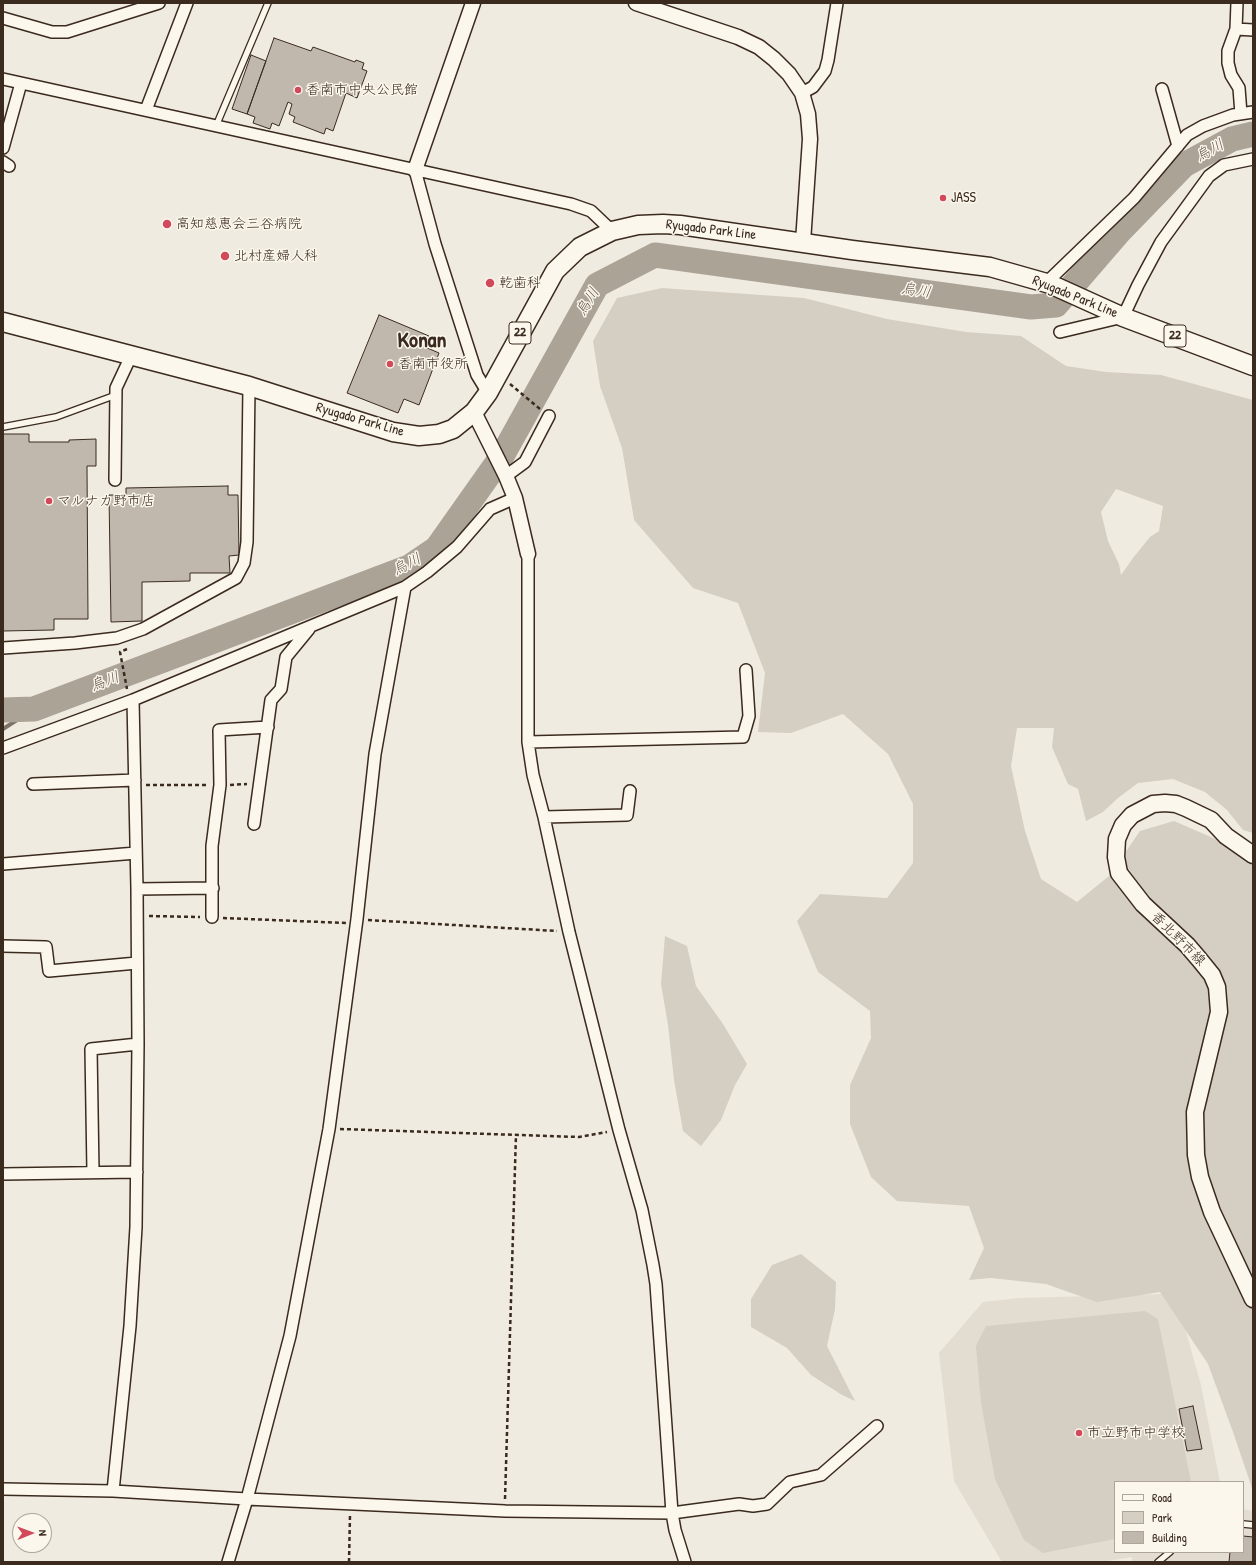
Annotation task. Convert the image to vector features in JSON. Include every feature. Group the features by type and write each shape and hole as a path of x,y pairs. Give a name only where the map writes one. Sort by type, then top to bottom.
{"main road":[{"name":"Ryugado Park Line","path":"3,322 250,386 393,432 419,436 439,434 478,419 488,393 554,271 580,247 612,231 638,225 680,225 852,250 990,267 1048,283 1123,317 1253,366"},
{"name":"香北野市線","path":"1253,855 1226,836 1211,820 1176,804 1153,804 1132,815 1123,825 1117,839 1116,857 1119,873 1143,904 1199,958 1212,975 1217,986 1219,1012 1195,1112 1196,1155 1200,1177 1212,1212 1253,1299"}],"street":[{"path":"3,18 52,32 67,32 159,3"},
{"path":"146,110 187,3"},
{"path":"473,3 416,170 435,244 477,375 488,393"},
{"path":"802,94 813,87 825,71 837,3"},
{"path":"1237,3 1236,29 1228,51 1228,63 1231,75 1239,88 1241,114"},
{"path":"643,4 738,37 759,46 789,74 802,94 808,114 810,140 803,242"},
{"path":"1236,29 1253,30"},
{"path":"3,79 571,204 591,211 612,231"},
{"path":"3,148 21,83"},
{"path":"1162,89 1178,146"},
{"path":"1048,283 1134,198 1187,135 1203,126 1233,115 1253,112"},
{"path":"1060,332 1123,317 1161,242 1209,176 1224,165 1253,159"},
{"path":"115,480 116,388 131,356"},
{"path":"3,648 118,638 143,629 236,578 244,563 247,542 250,386"},
{"path":"506,476 525,462 548,416"},
{"path":"478,419 515,498 528,554 528,742 533,775 544,817 569,932 619,1130 642,1210 654,1271 672,1513 675,1530 685,1562"},
{"path":"3,748 131,701 405,587 427,572 457,547 490,509 515,498"},
{"path":"228,1562 247,1499 290,1336 329,1129 357,921 375,754 405,587"},
{"path":"254,824 271,700 281,689 286,657 310,627"},
{"path":"528,742 743,737 749,716 746,670"},
{"path":"113,1491 130,1326 136,1227 138,1044 137,889 135,782 131,701"},
{"path":"212,917 212,846 220,785 219,730 268,727"},
{"path":"33,784 135,782"},
{"path":"544,817 628,815 630,791"},
{"path":"3,864 136,853"},
{"path":"137,889 213,888"},
{"path":"3,946 46,947 49,971 137,963"},
{"path":"93,1172 91,1049 138,1044"},
{"path":"3,1174 137,1172"},
{"path":"3,1489 113,1491 505,1511 672,1513 739,1504 753,1506 767,1504 790,1482 821,1475 877,1426"}],"lane":[{"path":"216,126 268,3"},
{"path":"3,427 56,417 116,395"},
{"path":"1158,1562 1169,1553"}],"path":[{"path":"509,383 539,409"},
{"path":"120,652 131,701"},
{"path":"135,782 220,785 260,784"},
{"path":"137,916 357,921 569,932"},
{"path":"329,1129 579,1137 619,1130"},
{"path":"505,1511 516,1134"},
{"path":"348,1562 350,1504"}],"shaded area":[{"name":"市立野市中学校","path":"1165,1294 1178,1303 1201,1385 1220,1481 1114,1481 1114,1553 1244,1553 1244,1509 1253,1511 1253,1562 1132,1562 1132,1557 1101,1562 1002,1562 954,1481 939,1353 983,1302 1019,1298"}],"green space":[{"path":"662,288 804,298 887,319 966,332 1021,336 1066,366 1106,372 1161,375 1253,400 1253,833 1243,830 1227,810 1205,792 1173,779 1138,783 1118,798 1103,812 1086,821 1078,789 1068,784 1052,747 1054,728 1017,728 1011,766 1025,831 1041,879 1077,902 1109,876 1140,831 1174,821 1220,841 1253,861 1253,1491 1208,1364 1160,1292 1097,1302 1046,1284 991,1278 969,1280 984,1248 969,1206 897,1201 871,1177 850,1124 850,1085 871,1038 870,1011 818,972 797,921 820,894 887,898 913,863 913,804 888,754 843,714 791,733 758,732 765,673 738,603 693,588 634,520 622,448 600,386 593,341 617,298","holes":["1116,489 1163,506 1159,531 1150,537 1121,575 1119,564 1108,541 1101,512"]},
{"path":"665,936 687,946 696,986 723,1024 747,1064 735,1085 721,1120 701,1146 683,1131 674,1080 668,1025 661,984"},
{"path":"801,1254 836,1282 835,1309 827,1346 855,1401 842,1395 811,1375 787,1348 751,1327 751,1299 772,1265"},
{"name":"市立野市中学校","path":"1145,1311 1158,1319 1191,1481 1114,1481 1114,1539 1043,1553 1024,1540 995,1479 981,1403 976,1346 986,1326"}],"building":[{"path":"274,38 311,51 313,47 355,62 356,60 364,63 362,69 367,71 357,98 346,93 333,131 326,128 324,134 293,122 295,117 289,114 292,104 288,102 279,126 272,123 270,129 253,123 255,117 247,114"},
{"path":"251,55 266,61 247,114 232,109"},
{"path":"379,315 429,336 425,347 439,353 419,405 404,399 398,413 347,393"},
{"path":"3,434 29,434 29,442 69,442 69,440 96,439 96,466 87,466 88,619 54,619 54,630 3,631"},
{"path":"228,486 228,495 238,495 239,555 229,556 230,573 190,573 190,581 142,582 142,621 111,622 109,495 126,495 126,488"},
{"path":"1193,1406 1202,1449 1187,1451 1179,1409"},
{"path":"1244,1536 1253,1537 1253,1562 1229,1562 1230,1553 1244,1553"}],"waterway":[{"name":"烏川","path":"3,710 34,709 409,567 437,548 502,456 597,285 655,255 1031,307 1056,305 1119,232 1184,165 1232,139 1253,134"},
{"path":"3,729 34,709"}],"place":[{"name":"香南市中央公民館","path":"298,90"},
{"name":"JASS","path":"943,198"},
{"name":"高知慈恵会三谷病院","path":"167,224"},
{"name":"北村産婦人科","path":"225,256"},
{"name":"乾歯科","path":"490,283"},
{"name":"香南市役所","path":"390,364"},
{"name":"マルナカ野市店","path":"49,501"},
{"name":"市立野市中学校","path":"1079,1433"}],"district":[{"name":"Konan","path":"422,341"}]}
